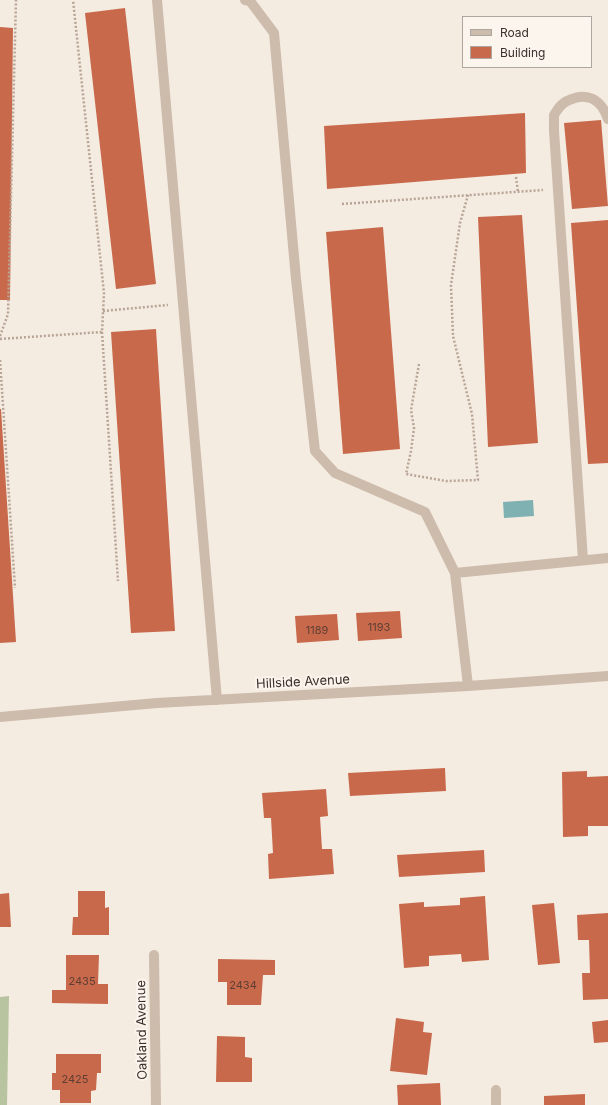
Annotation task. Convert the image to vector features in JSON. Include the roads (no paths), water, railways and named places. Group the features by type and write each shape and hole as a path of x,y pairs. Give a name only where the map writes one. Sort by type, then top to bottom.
{"street":[{"path":"157,0 217,700"},
{"path":"245,0 250,1 274,33 296,279 315,451 335,473 425,512 455,574 468,686"},
{"path":"583,560 554,114 565,101 580,97 595,99 605,109 608,119"},
{"path":"455,574 608,558"},
{"name":"Hillside Avenue","path":"0,717 157,703 468,686 608,676"},
{"name":"Oakland Avenue","path":"154,955 156,1105"},
{"path":"496,1090 496,1105"}],"water":[{"path":"533,500 534,516 504,518 503,502"}]}
